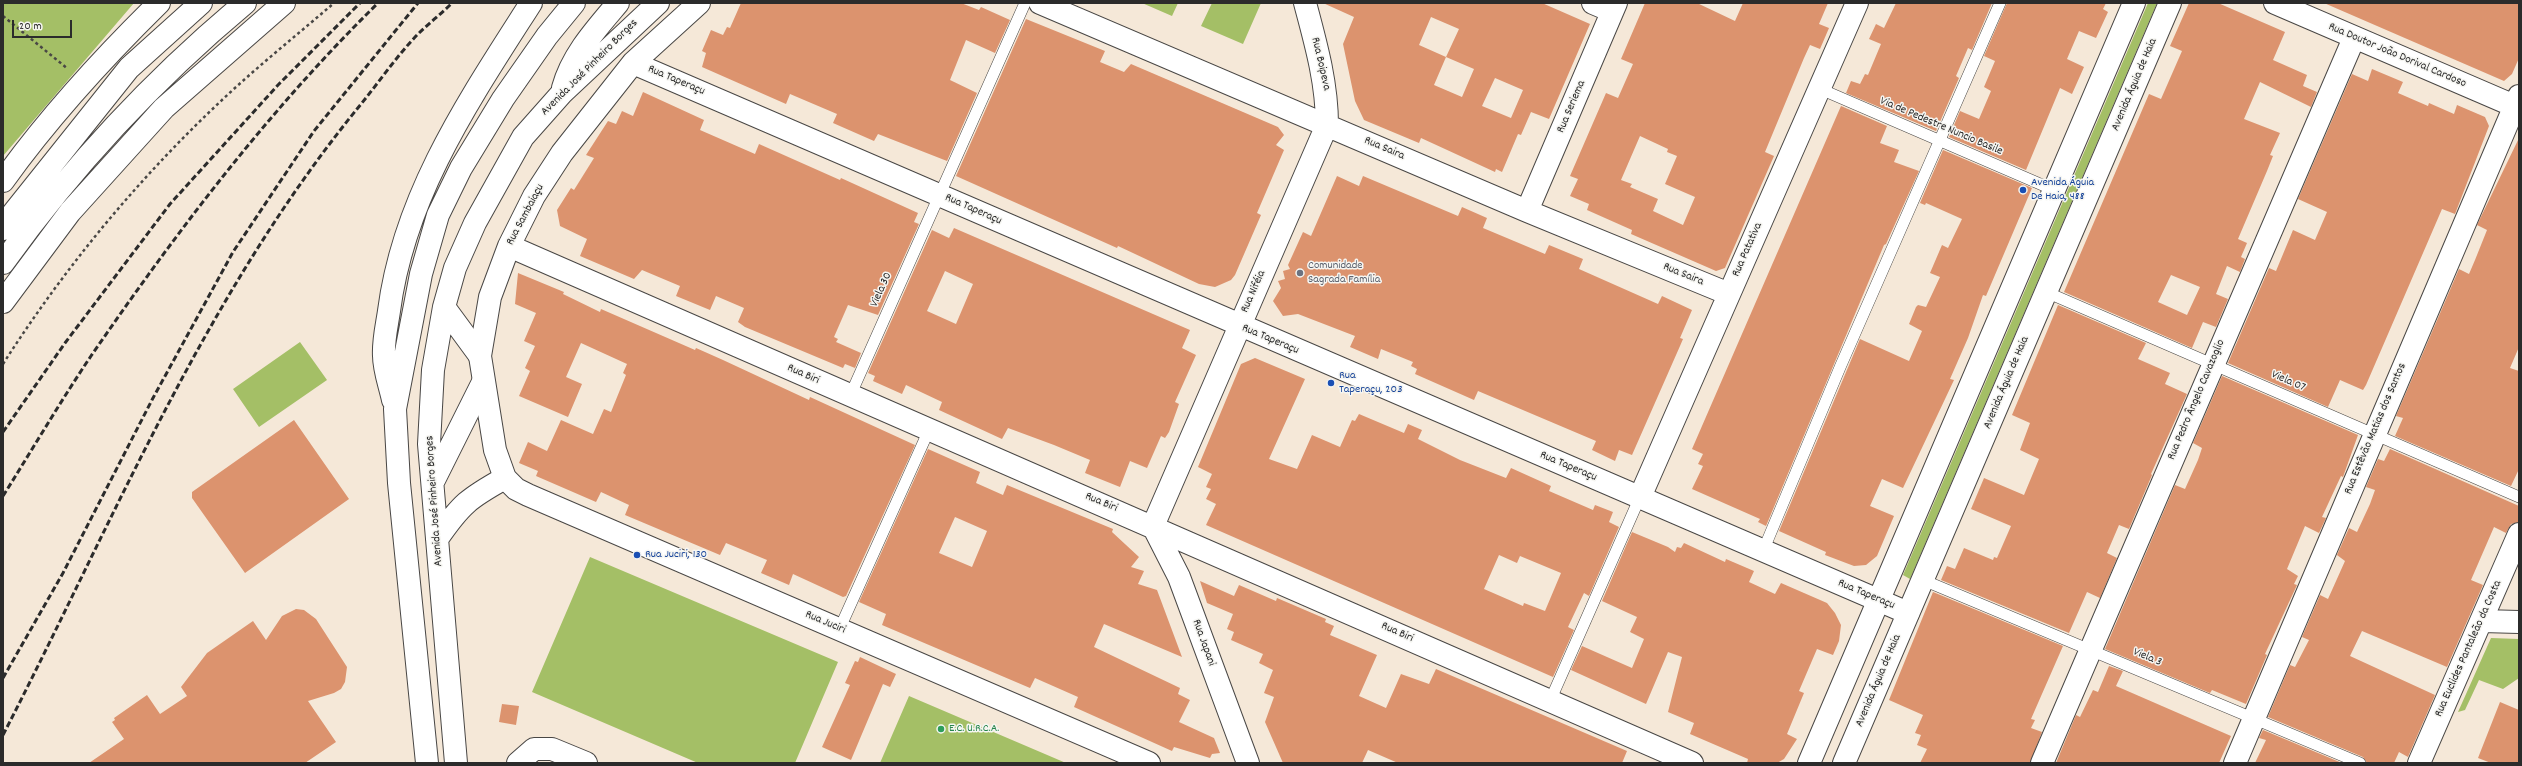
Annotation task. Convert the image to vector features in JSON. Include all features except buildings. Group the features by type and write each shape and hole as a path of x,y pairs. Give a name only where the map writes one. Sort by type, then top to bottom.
{"main road":[{"path":"3,181 22,154 109,52 159,3"},
{"path":"3,229 14,212 129,68 165,33 201,3"},
{"path":"3,263 52,197 136,104 245,3"},
{"path":"3,302 70,212 164,108 284,3"},
{"path":"427,763 399,483 395,409 384,356 394,276 414,210 437,158 468,102 530,3"},
{"path":"395,409 421,274 438,215 461,168 503,99 547,36 574,3"},
{"name":"Avenida José Pinheiro Borges","path":"456,763 429,444 433,370 444,306 455,268 475,223 495,184 523,137 562,93 658,3"},
{"name":"Rua Sambaiaçu","path":"505,478 495,450 480,356 490,297 508,246 534,196 562,153 634,63 699,3"},
{"name":"Rua Saira","path":"1040,3 1527,211 1729,294"},
{"name":"Rua Boipeva","path":"1305,3 1327,95 1327,125"},
{"name":"Rua Patativa","path":"1640,498 1818,88 1857,3"},
{"name":"Avenida Águia de Haia","path":"1844,763 1895,608 2054,190 2134,3"},
{"name":"Avenida Águia de Haia","path":"1809,763 1895,608 1923,580 2170,3"},
{"name":"Rua Doutor João Dorival Cardoso","path":"2275,3 2354,38 2518,104"},
{"name":"Rua Seriema","path":"1527,211 1607,6"},
{"path":"562,93 568,70 582,47 614,7"},
{"name":"Rua Pedro Ângelo Cavazoglio","path":"2042,763 2092,650 2213,363 2354,38"},
{"name":"Rua Taperaçu","path":"634,63 1239,326 1895,608"},
{"name":"Rua Estêvão Matias dos Santos","path":"2235,763 2374,434 2518,104"},
{"name":"Rua Niféia","path":"1153,526 1327,125"},
{"name":"Rua Biri","path":"508,246 850,396 1153,526 1692,763"},
{"path":"444,306 480,356"},
{"path":"432,482 483,382"},
{"path":"437,539 453,515 469,498 505,478"},
{"name":"Rua Juciri","path":"505,478 516,489 528,495 1149,763"},
{"name":"Rua Japani","path":"1153,526 1179,577 1248,763"},
{"name":"Rua Euclides Pantaleão da Costa","path":"2419,763 2519,534"},
{"path":"1839,763 1837,748 1895,608"},
{"path":"2482,621 2519,622"},
{"path":"518,763 534,749 552,749 586,763"}],"lane":[{"name":"Viela 30","path":"850,396 938,195 1025,3"},
{"path":"1763,551 1841,365 2000,3"},
{"name":"Via de Pedestre Nuncio Basile","path":"1818,88 2054,190"},
{"name":"Viela 07","path":"2046,292 2213,363 2519,497"},
{"path":"839,630 929,430"},
{"path":"1550,701 1640,498"},
{"name":"Viela 3","path":"1923,580 2255,717 2360,763"}],"path":[{"path":"3,364 32,318 90,241 154,168 222,100 334,3"},
{"path":"3,16 84,82"}],"green space":[{"path":"3,3 134,3 3,156"},
{"path":"1142,3 1178,3 1172,16"},
{"path":"1212,3 1261,3 1243,44 1201,26"},
{"path":"2148,3 2157,3 1910,579 1903,575"},
{"path":"300,342 327,380 259,427 233,389"},
{"path":"590,557 838,662 795,763 698,763 532,692"},
{"path":"2491,638 2519,639 2519,678 2503,689 2479,680 2465,710 2458,712"},
{"name":"E.C. U.R.C.A.","path":"909,696 1066,763 880,763"}],"railway":[{"path":"3,432 65,343 170,204 278,85 360,3"},
{"path":"3,496 91,356 191,218 226,173 299,86 378,3"},
{"path":"3,678 63,573 153,398 233,252 314,131 418,3"},
{"path":"3,735 164,413 207,334 253,256 302,181 357,109 417,35 452,3"}],"place":[{"name":"Avenida Águia De Haia, 488","path":"2023,190"},
{"name":"Comunidade Sagrada Família","path":"1300,273"},
{"name":"Rua Taperaçu, 203","path":"1331,383"},
{"name":"Rua Juciri, 130","path":"637,555"},
{"name":"E.C. U.R.C.A.","path":"941,729"}]}
